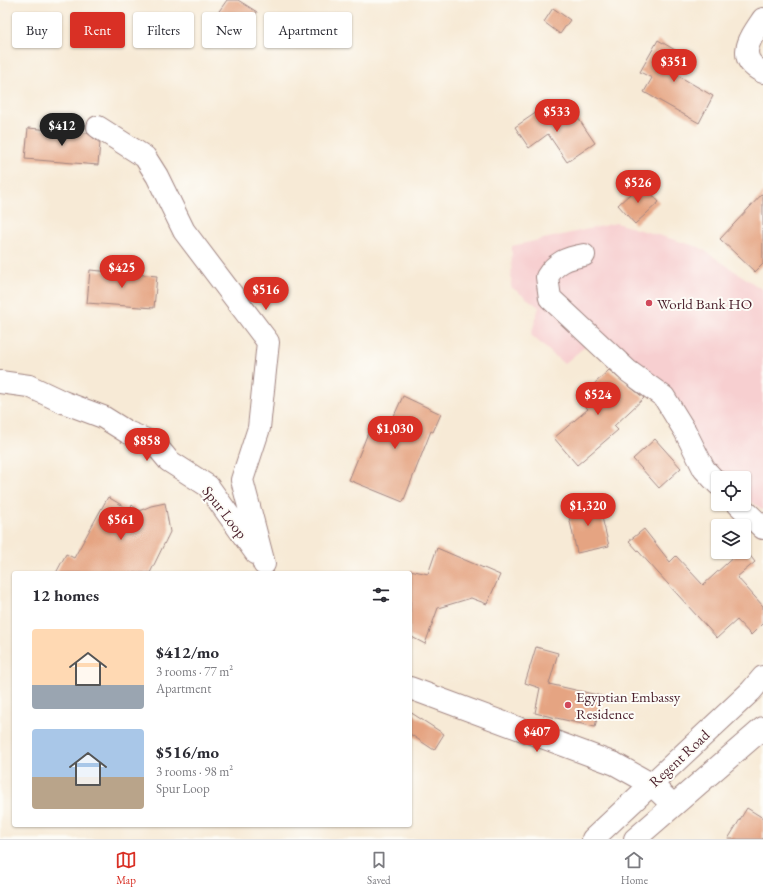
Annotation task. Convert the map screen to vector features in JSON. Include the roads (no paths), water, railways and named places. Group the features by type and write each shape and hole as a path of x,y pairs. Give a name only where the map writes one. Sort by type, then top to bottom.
{"street":[{"path":"763,19 747,45 748,59 758,70 763,72"},
{"path":"98,127 144,157 157,176 184,231 268,342 259,428 242,480 267,568"},
{"path":"584,255 567,258 552,268 547,277 550,298 628,371 664,397 685,430 704,469 711,476"},
{"name":"Spur Loop","path":"0,382 29,386 62,402 103,417 128,432 154,443 169,461 208,486 267,568"},
{"path":"745,511 763,528"},
{"name":"Regent Road","path":"593,839 751,691 763,677"},
{"path":"412,689 615,764 651,784 673,804"},
{"name":"Regent Road","path":"635,839 673,804 763,728"}],"place":[{"name":"World Bank HO","path":"649,303"},
{"name":"Egyptian Embassy Residence","path":"568,705"}]}
